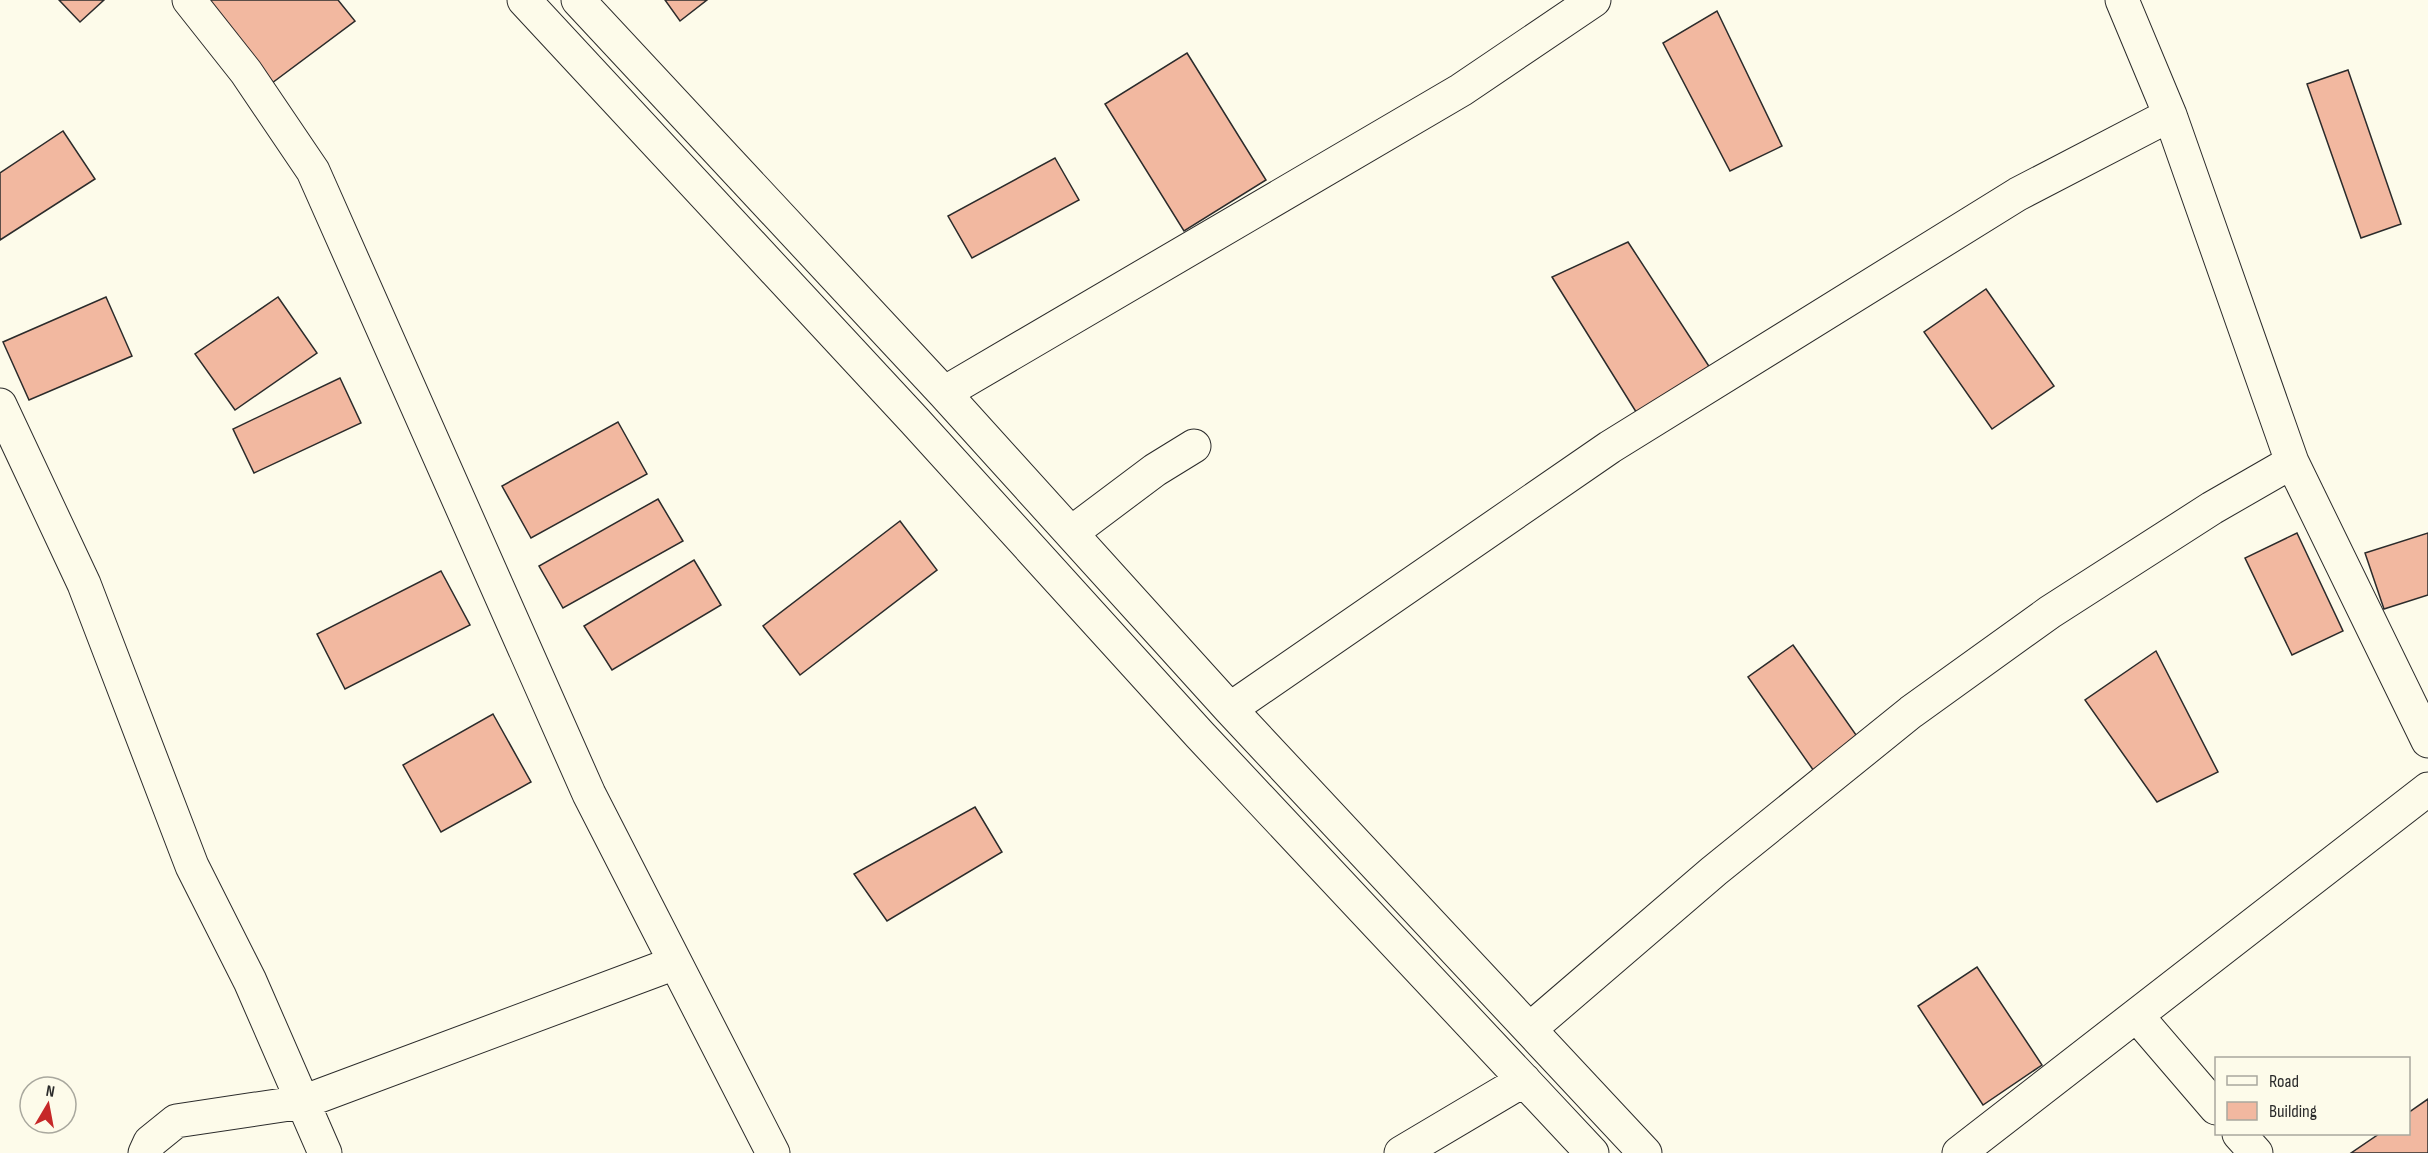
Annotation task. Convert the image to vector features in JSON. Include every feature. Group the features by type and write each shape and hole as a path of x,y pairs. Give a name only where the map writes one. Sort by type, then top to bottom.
{"street":[{"path":"189,0 246,72 313,171 588,794 773,1153"},
{"path":"524,0 914,420 1200,735 1592,1153"},
{"path":"578,0 944,393 1230,709 1645,1153"},
{"path":"944,393 1461,90 1594,0"},
{"path":"2122,0 2170,115 2292,462 2428,741"},
{"path":"1230,709 1610,447 2018,194 2170,115"},
{"path":"0,405 84,584 192,866 250,981 325,1153"},
{"path":"1071,533 1155,470 1194,446"},
{"path":"1530,1029 1714,871 1911,712 2050,612 2212,508 2292,462"},
{"path":"1959,1153 2428,789"},
{"path":"145,1153 150,1142 176,1121 303,1102 675,963"},
{"path":"2137,1016 2215,1106"},
{"path":"1417,1149 1524,1080"},
{"path":"2240,1135 2256,1153"}],"building":[{"path":"59,0 104,0 80,22"},
{"path":"206,0 338,0 355,21 272,83"},
{"path":"665,0 707,0 680,21"},
{"path":"1717,11 1782,146 1730,171 1663,43"},
{"path":"1187,53 1266,180 1184,231 1105,104"},
{"path":"2348,70 2401,224 2361,238 2307,84"},
{"path":"63,131 95,179 0,240 0,173"},
{"path":"1055,158 1079,200 972,258 948,216"},
{"path":"1628,242 1714,374 1638,415 1552,277"},
{"path":"1986,289 2054,386 1992,429 1924,332"},
{"path":"106,297 132,356 29,400 3,342"},
{"path":"278,297 317,353 235,410 195,354"},
{"path":"340,378 361,423 254,473 233,429"},
{"path":"618,422 647,474 531,538 502,486"},
{"path":"658,499 683,541 563,608 539,566"},
{"path":"900,521 937,570 800,675 763,626"},
{"path":"2297,533 2343,631 2292,655 2245,558"},
{"path":"2428,533 2428,595 2384,609 2365,553"},
{"path":"694,560 721,605 612,670 584,626"},
{"path":"441,571 470,625 345,689 317,634"},
{"path":"1793,645 1861,742 1816,774 1748,677"},
{"path":"2156,651 2218,772 2157,802 2085,700"},
{"path":"493,714 531,782 441,832 403,765"},
{"path":"975,807 1002,852 887,921 854,874"},
{"path":"1977,967 2042,1065 1983,1105 1918,1006"},
{"path":"2428,1099 2428,1153 2351,1153 2378,1135 2410,1135 2410,1112"}]}
